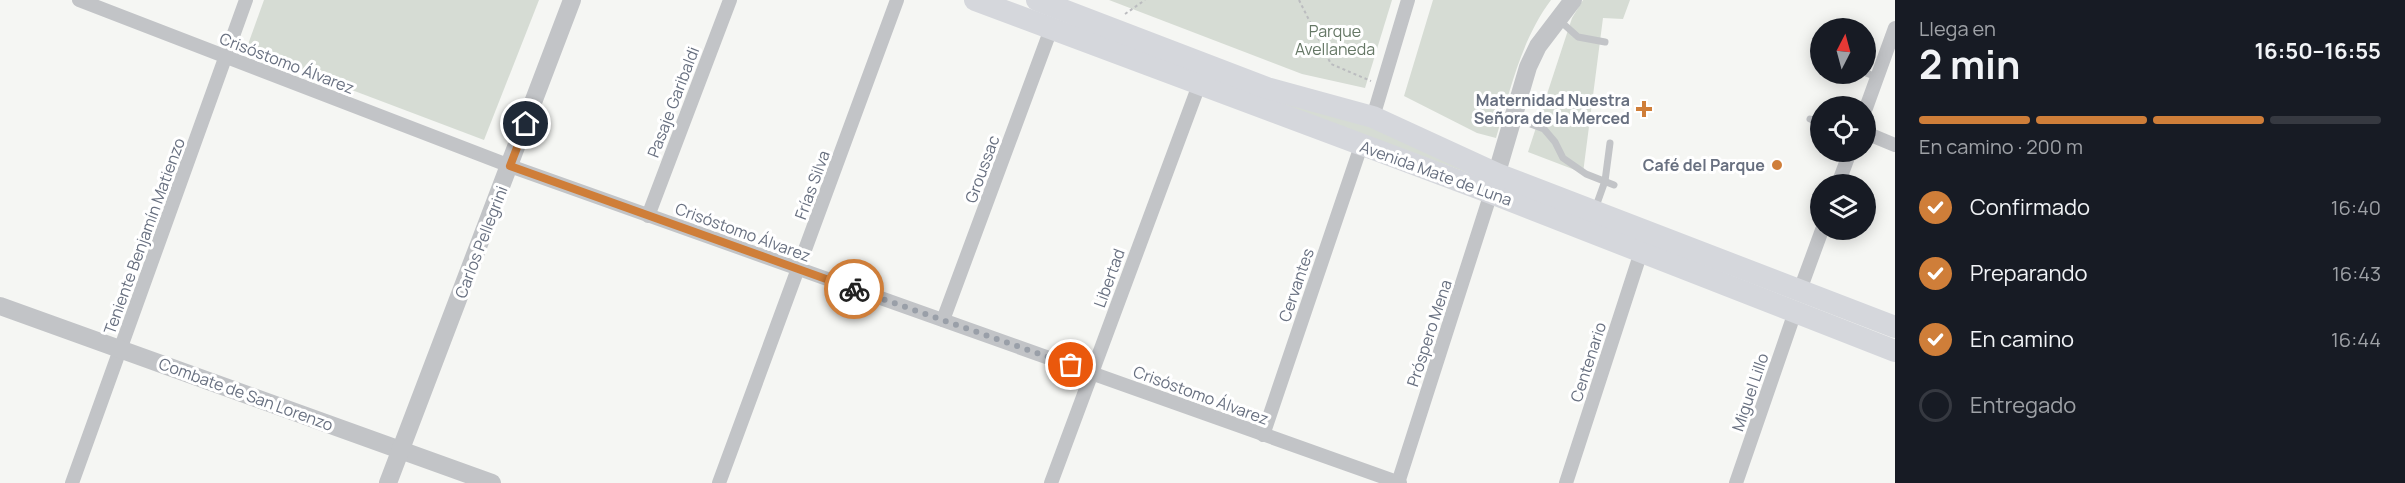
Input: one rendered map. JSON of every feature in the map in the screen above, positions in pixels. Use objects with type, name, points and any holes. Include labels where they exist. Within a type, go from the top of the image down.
[{"type":"main road","name":"Avenida Mate de Luna","points":[[975,0],[1361,146],[1594,211],[1895,327]]},
{"type":"main road","name":"Avenida Mate de Luna","points":[[1037,0],[1267,88],[1373,117],[1494,183],[1641,252],[1895,351]]},
{"type":"street","name":"Crisóstomo Álvarez","points":[[79,0],[510,166],[1398,483]]},
{"type":"street","name":"Teniente Benjamín Matienzo","points":[[72,483],[246,0]]},
{"type":"street","name":"Carlos Pellegrini","points":[[388,483],[572,0]]},
{"type":"street","name":"Pasaje Garibaldi","points":[[648,216],[730,0]]},
{"type":"street","name":"Frías Silva","points":[[719,483],[897,0]]},
{"type":"street","points":[[1373,117],[1408,0]]},
{"type":"street","points":[[1494,183],[1528,67],[1538,46],[1573,0]]},
{"type":"street","points":[[1876,67],[1895,28]]},
{"type":"street","name":"Groussac","points":[[943,320],[1052,29]]},
{"type":"street","name":"Libertad","points":[[1051,483],[1199,85]]},
{"type":"street","points":[[1876,137],[1895,145]]},
{"type":"street","name":"Cervantes","points":[[1263,435],[1361,146]]},
{"type":"street","name":"Próspero Mena","points":[[1398,483],[1494,183]]},
{"type":"street","points":[[1800,290],[1818,240]]},
{"type":"street","name":"Centenario","points":[[1566,483],[1641,252]]},
{"type":"street","name":"Combate de San Lorenzo","points":[[0,306],[492,483]]},
{"type":"street","name":"Miguel Lillo","points":[[1736,483],[1795,312]]},
{"type":"lane","points":[[1559,20],[1578,37],[1605,42]]},
{"type":"lane","points":[[1512,117],[1544,129],[1555,142],[1563,159],[1586,174],[1614,185]]},
{"type":"lane","points":[[1594,211],[1605,181],[1610,143]]},
{"type":"path","points":[[1299,0],[1331,64],[1381,85]]},
{"type":"green space","points":[[264,0],[539,0],[484,140],[246,50]]},
{"type":"green space","name":"Parque Avellaneda","points":[[1109,0],[1392,0],[1365,88],[1302,74]]},
{"type":"green space","points":[[1433,0],[1551,0],[1524,49],[1496,138],[1477,133],[1404,96]]},
{"type":"green space","points":[[1583,0],[1630,0],[1623,19],[1603,18],[1583,173],[1528,152],[1572,18]]},
{"type":"green space","points":[[1264,98],[1374,127],[1479,177]]},
{"type":"way so far","points":[[854,289],[1071,365]]},
{"type":"place","name":"Maternidad Nuestra Señora de la Merced","points":[[1644,109]]},
{"type":"place","name":"Café del Parque","points":[[1777,165]]},
{"type":"route","points":[[526,124],[510,166],[854,289]]}]
